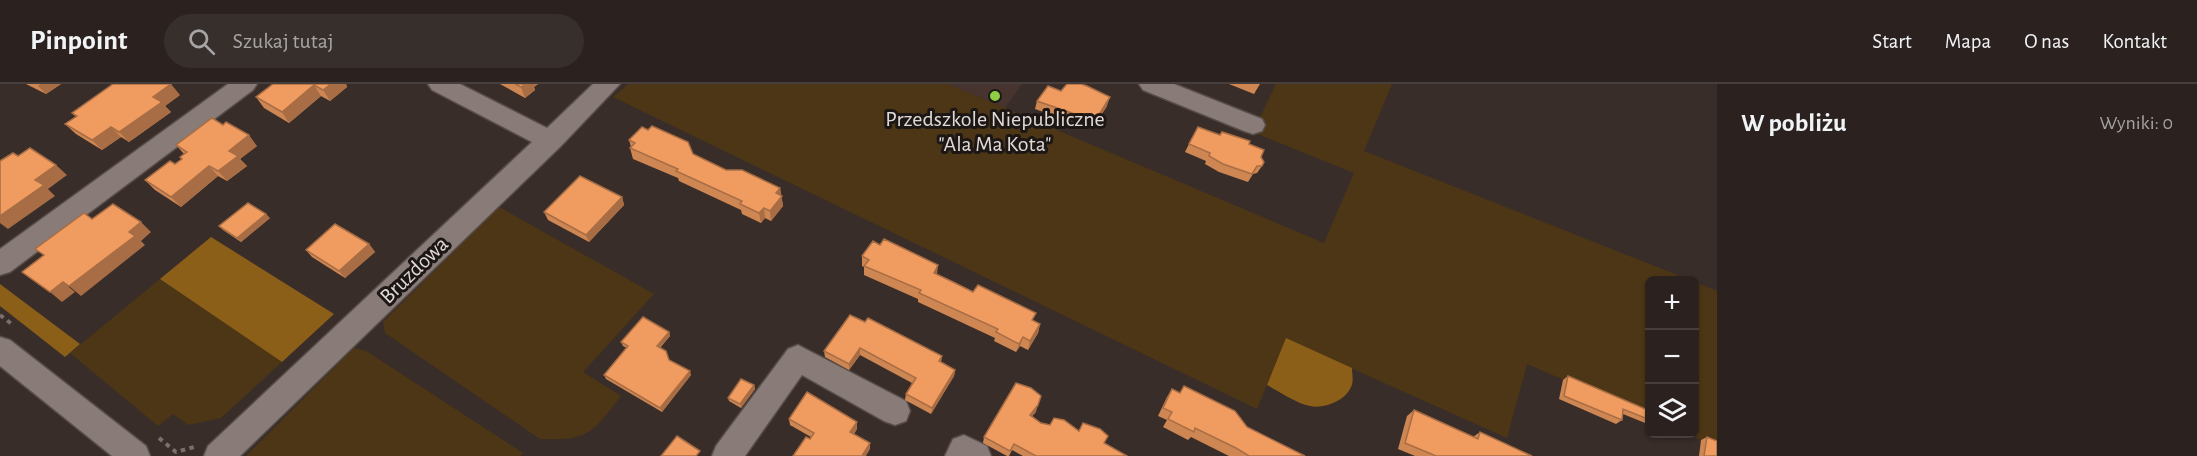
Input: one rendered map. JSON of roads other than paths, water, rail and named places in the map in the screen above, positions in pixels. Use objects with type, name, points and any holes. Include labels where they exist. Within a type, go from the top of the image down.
[{"type":"street","points":[[0,264],[245,84]]},
{"type":"street","points":[[440,84],[534,133],[552,139]]},
{"type":"street","name":"Bruzdowa","points":[[219,456],[608,84]]},
{"type":"street","points":[[1151,84],[1253,125]]},
{"type":"street","points":[[0,349],[135,456]]},
{"type":"street","points":[[727,456],[798,358],[895,411]]},
{"type":"street","points":[[960,456],[964,449],[976,456]]},
{"type":"place","name":"Przedszkole Niepubliczne \"Ala Ma Kota\"","points":[[995,96]]}]
